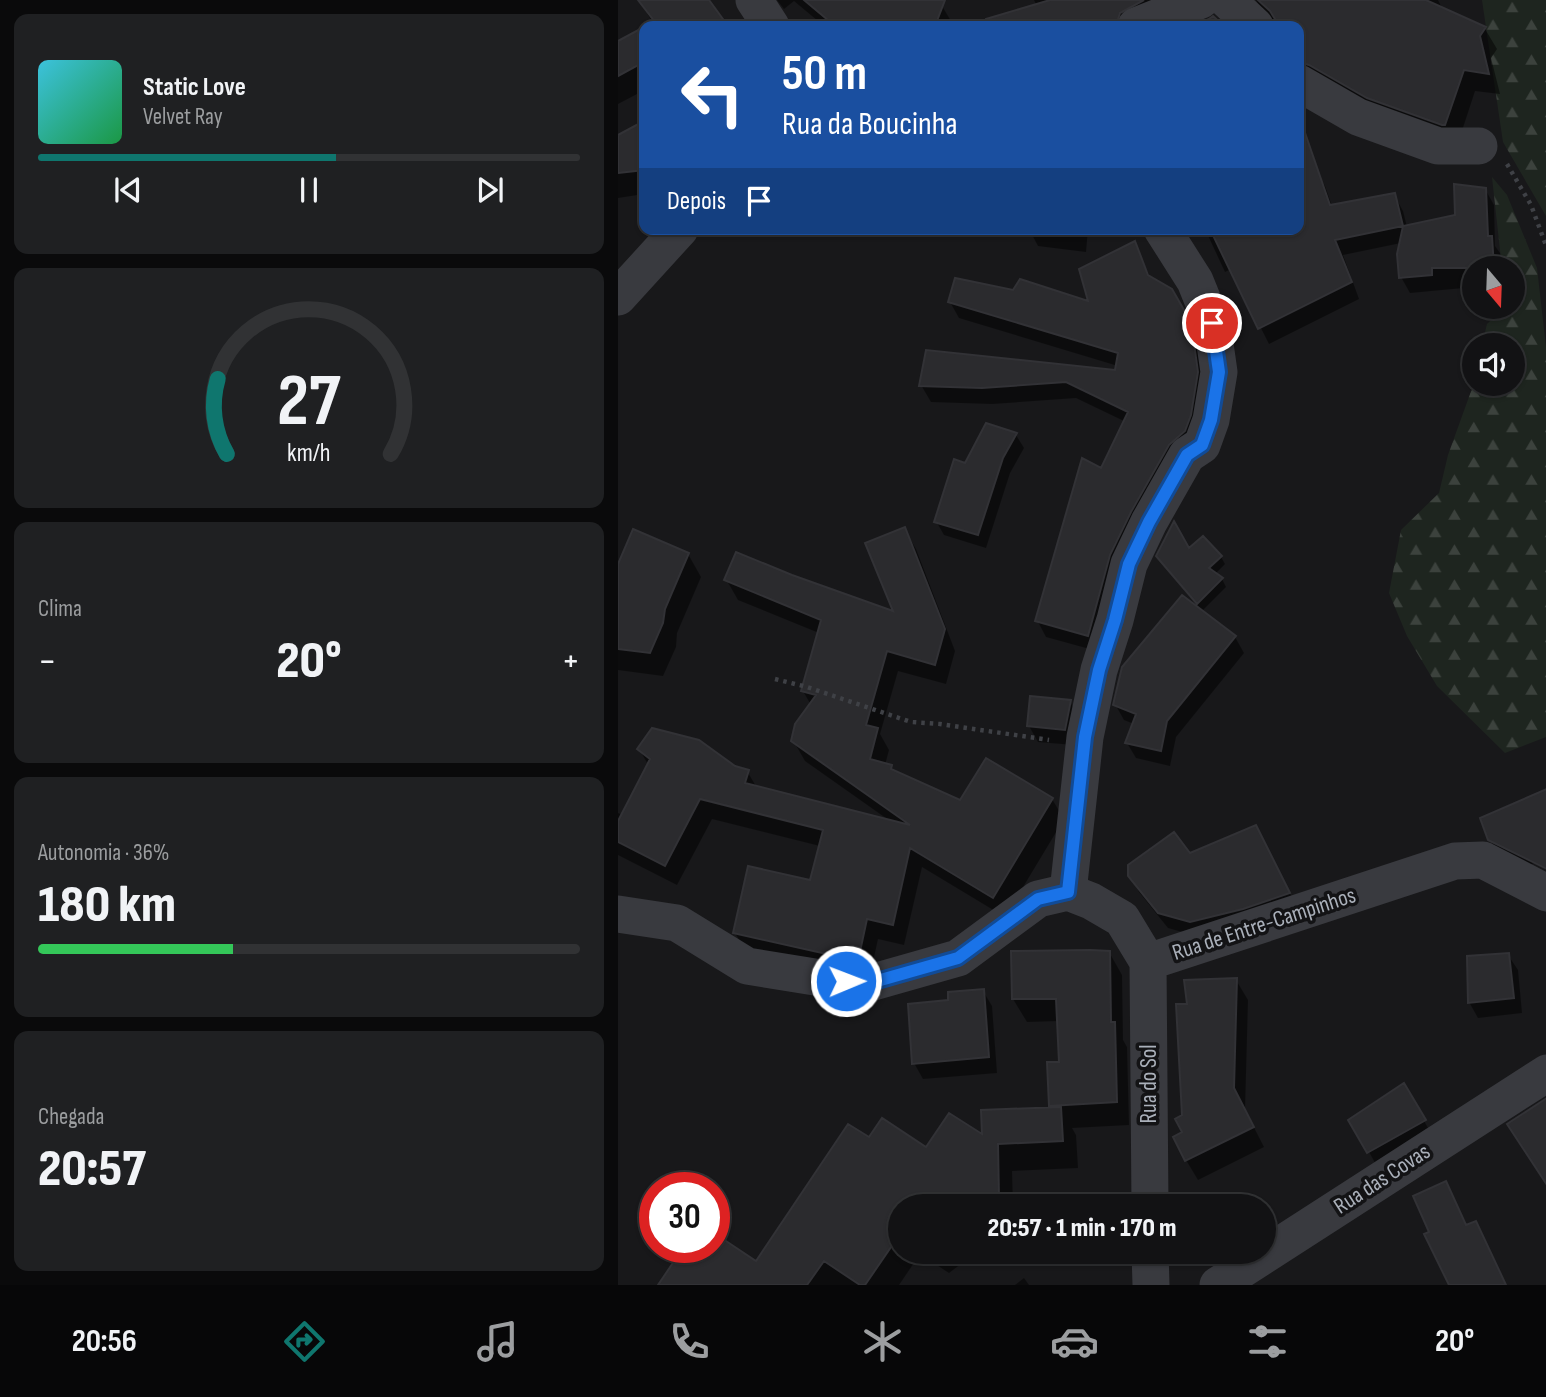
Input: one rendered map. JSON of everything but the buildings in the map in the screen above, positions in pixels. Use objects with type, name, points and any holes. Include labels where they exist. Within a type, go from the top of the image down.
[{"type":"street","points":[[754,0],[768,21]]},
{"type":"street","points":[[1148,21],[1201,0]]},
{"type":"street","points":[[1227,0],[1250,21]]},
{"type":"street","points":[[1304,86],[1358,117],[1438,146],[1478,146]]},
{"type":"street","points":[[618,297],[675,235]]},
{"type":"street","points":[[618,914],[677,923],[747,965],[821,978],[870,983],[958,958],[1038,899],[1068,892],[1093,690],[1129,564],[1187,455],[1202,445],[1211,420],[1219,372],[1212,323],[1195,281],[1166,235]]},
{"type":"street","name":"Rua de Entre-Campinhos","points":[[1068,892],[1091,901],[1122,919],[1148,962],[1455,861],[1483,860],[1546,893]]},
{"type":"street","name":"Rua do Sol","points":[[1148,962],[1150,1194]]},
{"type":"street","name":"Rua das Covas","points":[[1218,1285],[1546,1073]]},
{"type":"street","points":[[1150,1264],[1151,1285]]},
{"type":"path","points":[[1478,146],[1508,165],[1531,205],[1546,248]]},
{"type":"path","points":[[775,679],[911,722],[1085,746]]},
{"type":"green space","points":[[1482,0],[1546,0],[1546,216],[1503,142]]},
{"type":"green space","points":[[1492,177],[1507,195],[1537,268],[1546,347],[1546,737],[1505,753],[1437,686],[1407,636],[1389,593],[1401,530],[1439,493],[1448,455],[1469,396],[1525,396],[1525,333],[1485,333],[1487,324],[1492,319],[1525,319],[1525,256],[1501,256]]},
{"type":"route","points":[[846,981],[870,983],[958,958],[1038,899],[1068,892],[1085,737],[1093,690],[1129,564],[1187,455],[1202,445],[1211,420],[1219,372],[1212,323]]}]
